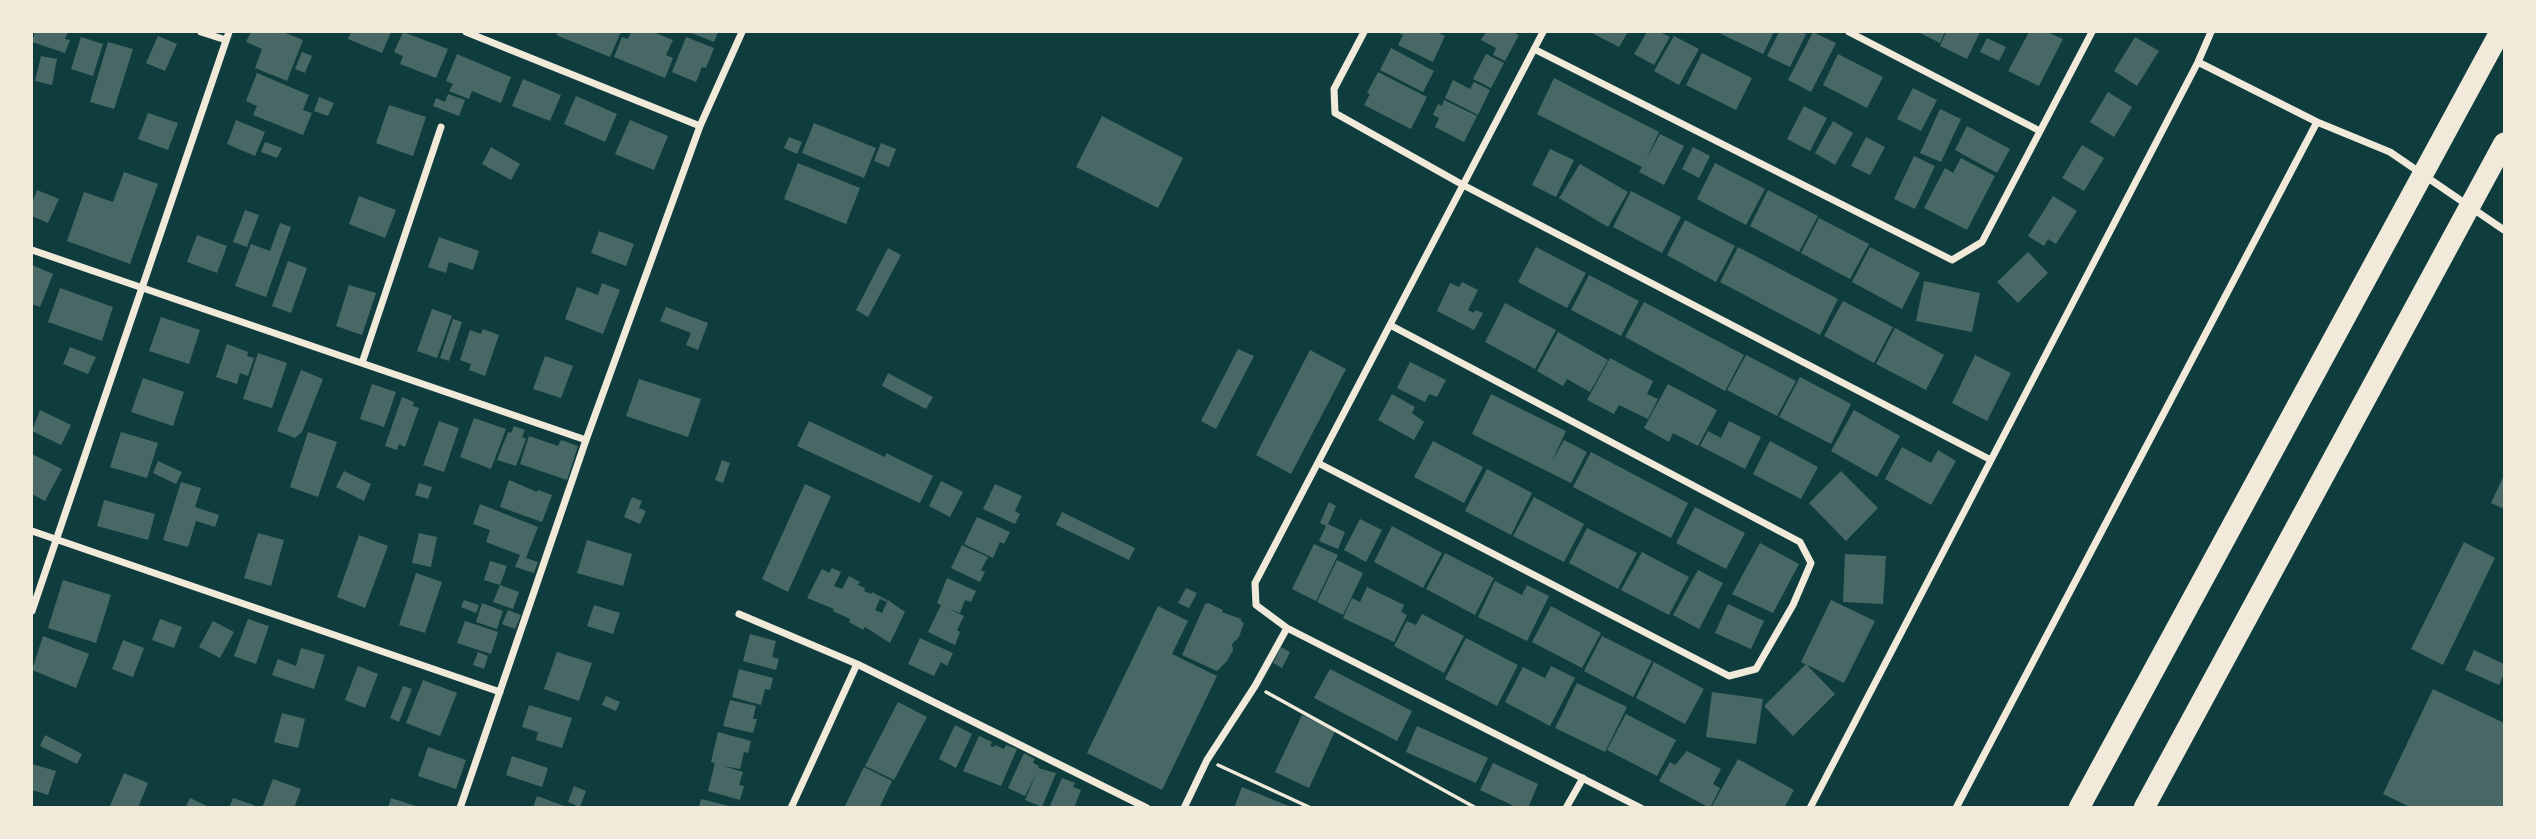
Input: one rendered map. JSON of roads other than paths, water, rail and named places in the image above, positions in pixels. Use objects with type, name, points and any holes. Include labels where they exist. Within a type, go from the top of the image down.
[{"type":"highway","points":[[2079,807],[2500,32]]},
{"type":"highway","points":[[2144,807],[2504,143]]},
{"type":"street","points":[[201,32],[226,40]]},
{"type":"street","points":[[32,611],[229,32]]},
{"type":"street","points":[[466,32],[700,127]]},
{"type":"street","points":[[460,807],[586,440],[700,127],[741,32]]},
{"type":"street","points":[[1364,32],[1334,89],[1335,113],[1462,185],[1991,460]]},
{"type":"street","points":[[1543,32],[1255,583],[1256,605],[1287,628],[1641,807]]},
{"type":"street","points":[[1849,32],[2040,131]]},
{"type":"street","points":[[1534,49],[1952,260],[1982,242],[2092,32]]},
{"type":"street","points":[[1810,807],[2198,62],[2211,32]]},
{"type":"street","points":[[2198,62],[2317,122],[2390,152],[2504,230]]},
{"type":"street","points":[[1956,807],[2317,122]]},
{"type":"street","points":[[362,363],[440,127]]},
{"type":"street","points":[[32,250],[586,440]]},
{"type":"street","points":[[1318,463],[1729,676],[1756,669],[1793,605],[1811,563],[1800,542],[1390,325]]},
{"type":"street","points":[[32,531],[500,692]]},
{"type":"street","points":[[739,614],[857,664],[1147,807]]},
{"type":"street","points":[[1184,807],[1207,760],[1255,686],[1287,628]]},
{"type":"street","points":[[791,807],[857,664]]},
{"type":"street","points":[[1566,807],[1583,778]]}]
